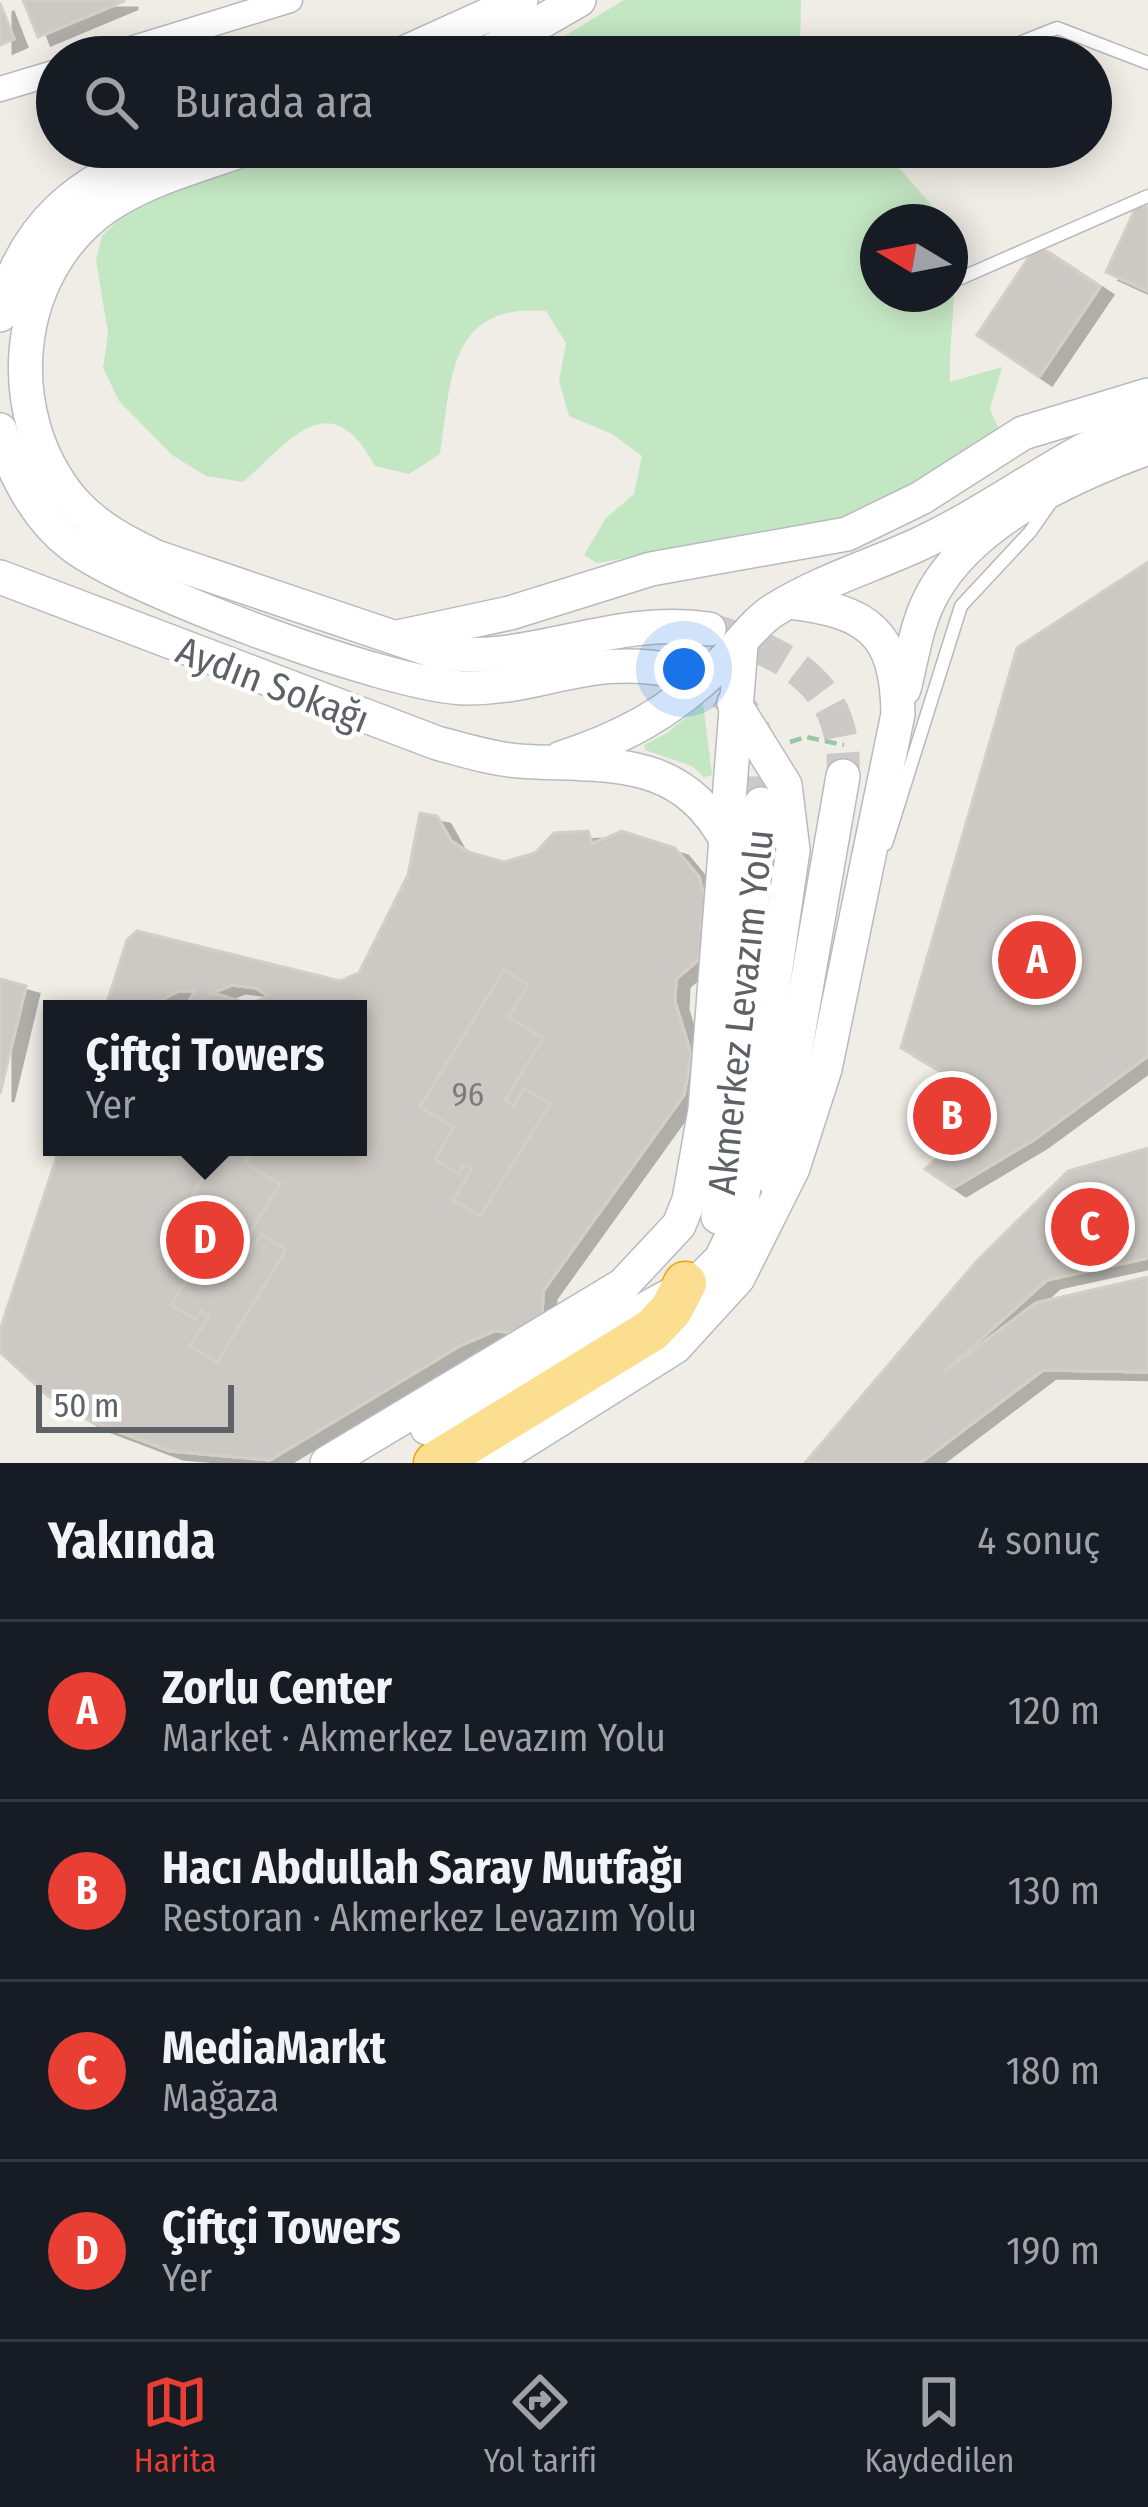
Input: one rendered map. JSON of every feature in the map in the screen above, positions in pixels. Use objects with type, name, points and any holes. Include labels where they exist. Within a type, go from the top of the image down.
[{"type":"highway","points":[[435,1463],[652,1330],[671,1310],[686,1283]]},
{"type":"main road","points":[[441,36],[521,0]]},
{"type":"main road","points":[[516,36],[579,0]]},
{"type":"main road","points":[[0,315],[26,251],[52,212],[116,168]]},
{"type":"main road","points":[[192,168],[143,186],[104,208],[75,234],[49,268],[33,306],[25,367],[30,425],[71,499],[120,539],[395,638],[466,656],[630,626],[709,629]]},
{"type":"main road","points":[[395,638],[510,613],[652,569],[847,534],[921,499],[1024,433],[1148,394]]},
{"type":"main road","name":"Aydın Sokağı","points":[[553,760],[653,722],[741,645],[769,613],[914,546],[1055,462],[1148,420]]},
{"type":"main road","points":[[0,430],[17,477],[71,545],[188,603],[386,674],[466,688],[602,663],[676,670]]},
{"type":"main road","points":[[490,1463],[692,1331],[738,1279],[808,1130],[864,901],[916,633],[945,573],[1009,517],[1061,487],[1148,448]]},
{"type":"main road","name":"Aydın Sokağı","points":[[0,577],[389,728],[488,756],[620,766],[671,778],[714,816],[728,843]]},
{"type":"main road","points":[[789,602],[848,613],[880,637],[892,654],[898,714]]},
{"type":"main road","points":[[327,1463],[623,1285],[679,1225],[692,1184],[705,1110],[741,645]]},
{"type":"main road","points":[[368,1463],[702,1278],[721,1259],[740,1221],[793,850],[785,785],[733,702]]},
{"type":"main road","name":"Akmerkez Levazım Yolu","points":[[767,1210],[845,760]]},
{"type":"main road","name":"Akmerkez Levazım Yolu","points":[[686,1283],[709,1245],[720,1211],[761,804]]},
{"type":"street","points":[[173,36],[290,0]]},
{"type":"street","points":[[0,89],[36,78]]},
{"type":"lane","points":[[1037,36],[1057,28],[1078,36]]},
{"type":"lane","points":[[1112,49],[1148,63]]},
{"type":"lane","points":[[968,275],[1148,196]]},
{"type":"lane","points":[[864,901],[895,820],[928,699],[961,606],[1030,532],[1061,487]]},
{"type":"path","points":[[786,743],[806,737],[845,760]]},
{"type":"green space","points":[[624,0],[801,0],[800,36],[565,36]]},
{"type":"green space","points":[[240,168],[899,168],[930,204],[860,204],[860,312],[953,312],[950,382],[1002,367],[990,409],[999,430],[858,520],[597,563],[584,555],[606,518],[634,494],[642,456],[612,434],[569,416],[559,381],[566,343],[546,311],[514,312],[489,320],[472,333],[453,374],[440,454],[409,474],[375,466],[358,441],[342,427],[326,423],[294,437],[243,482],[206,476],[172,455],[119,401],[103,368],[108,333],[96,260],[102,236],[129,210]]},
{"type":"green space","points":[[703,703],[712,775],[704,777],[692,766],[645,750],[644,745]]},
{"type":"building","points":[[23,0],[124,0],[40,36]]},
{"type":"building","points":[[0,3],[14,39],[0,45]]},
{"type":"building","points":[[1138,203],[1148,208],[1148,291],[1106,272]]},
{"type":"building","points":[[1037,245],[1100,287],[1039,377],[977,335]]},
{"type":"building","points":[[1148,562],[1148,1056],[1035,1139],[953,1188],[925,1169],[997,1103],[901,1048],[1017,648]]},
{"type":"building","points":[[420,813],[437,816],[451,841],[468,852],[504,862],[535,853],[554,833],[588,831],[592,844],[622,831],[675,848],[699,877],[706,904],[700,930],[713,929],[710,950],[676,979],[675,1002],[691,1054],[684,1095],[543,1291],[542,1321],[525,1333],[494,1331],[461,1345],[270,1460],[170,1451],[93,1422],[48,1396],[0,1352],[0,1330],[57,1156],[216,1156],[157,1253],[191,1273],[171,1305],[196,1320],[201,1311],[209,1316],[190,1346],[217,1362],[286,1250],[261,1234],[250,1252],[242,1246],[280,1184],[245,1163],[249,1156],[367,1156],[367,1000],[259,1000],[268,996],[256,988],[232,985],[212,993],[236,1000],[190,1000],[195,991],[178,991],[162,1000],[108,1000],[127,940],[137,931],[340,981],[359,973],[408,875]],"holes":[[[504,970],[528,985],[508,1017],[543,1038],[505,1100],[514,1106],[524,1088],[550,1104],[480,1216],[453,1200],[472,1169],[464,1165],[459,1174],[435,1159],[454,1127],[420,1107]]]},
{"type":"building","points":[[504,970],[528,985],[508,1017],[543,1038],[505,1100],[514,1106],[524,1088],[550,1104],[480,1216],[453,1200],[472,1169],[464,1165],[459,1174],[435,1159],[454,1127],[420,1107]]},
{"type":"building","points":[[0,979],[26,986],[0,1094]]},
{"type":"building","points":[[1148,1148],[1148,1258],[1047,1280],[944,1372],[1036,1303],[1148,1277],[1148,1372],[1043,1370],[920,1463],[805,1463],[976,1262],[1068,1171]]},
{"type":"building","points":[[216,1156],[249,1156],[245,1163],[280,1184],[242,1246],[250,1252],[261,1234],[286,1250],[217,1362],[190,1346],[209,1316],[201,1311],[196,1320],[171,1305],[191,1273],[157,1253]]},
{"type":"tunnel","points":[[709,629],[764,649],[807,677],[835,718],[843,776]]},
{"type":"tunnel","points":[[677,671],[723,693],[749,719],[760,753],[761,804]]},
{"type":"place","name":"Zorlu Center","points":[[1037,960]]},
{"type":"place","name":"Hacı Abdullah Saray Mutfağı","points":[[952,1116]]},
{"type":"place","name":"MediaMarkt","points":[[1090,1227]]},
{"type":"place","name":"Çiftçi Towers","points":[[205,1240]]}]
